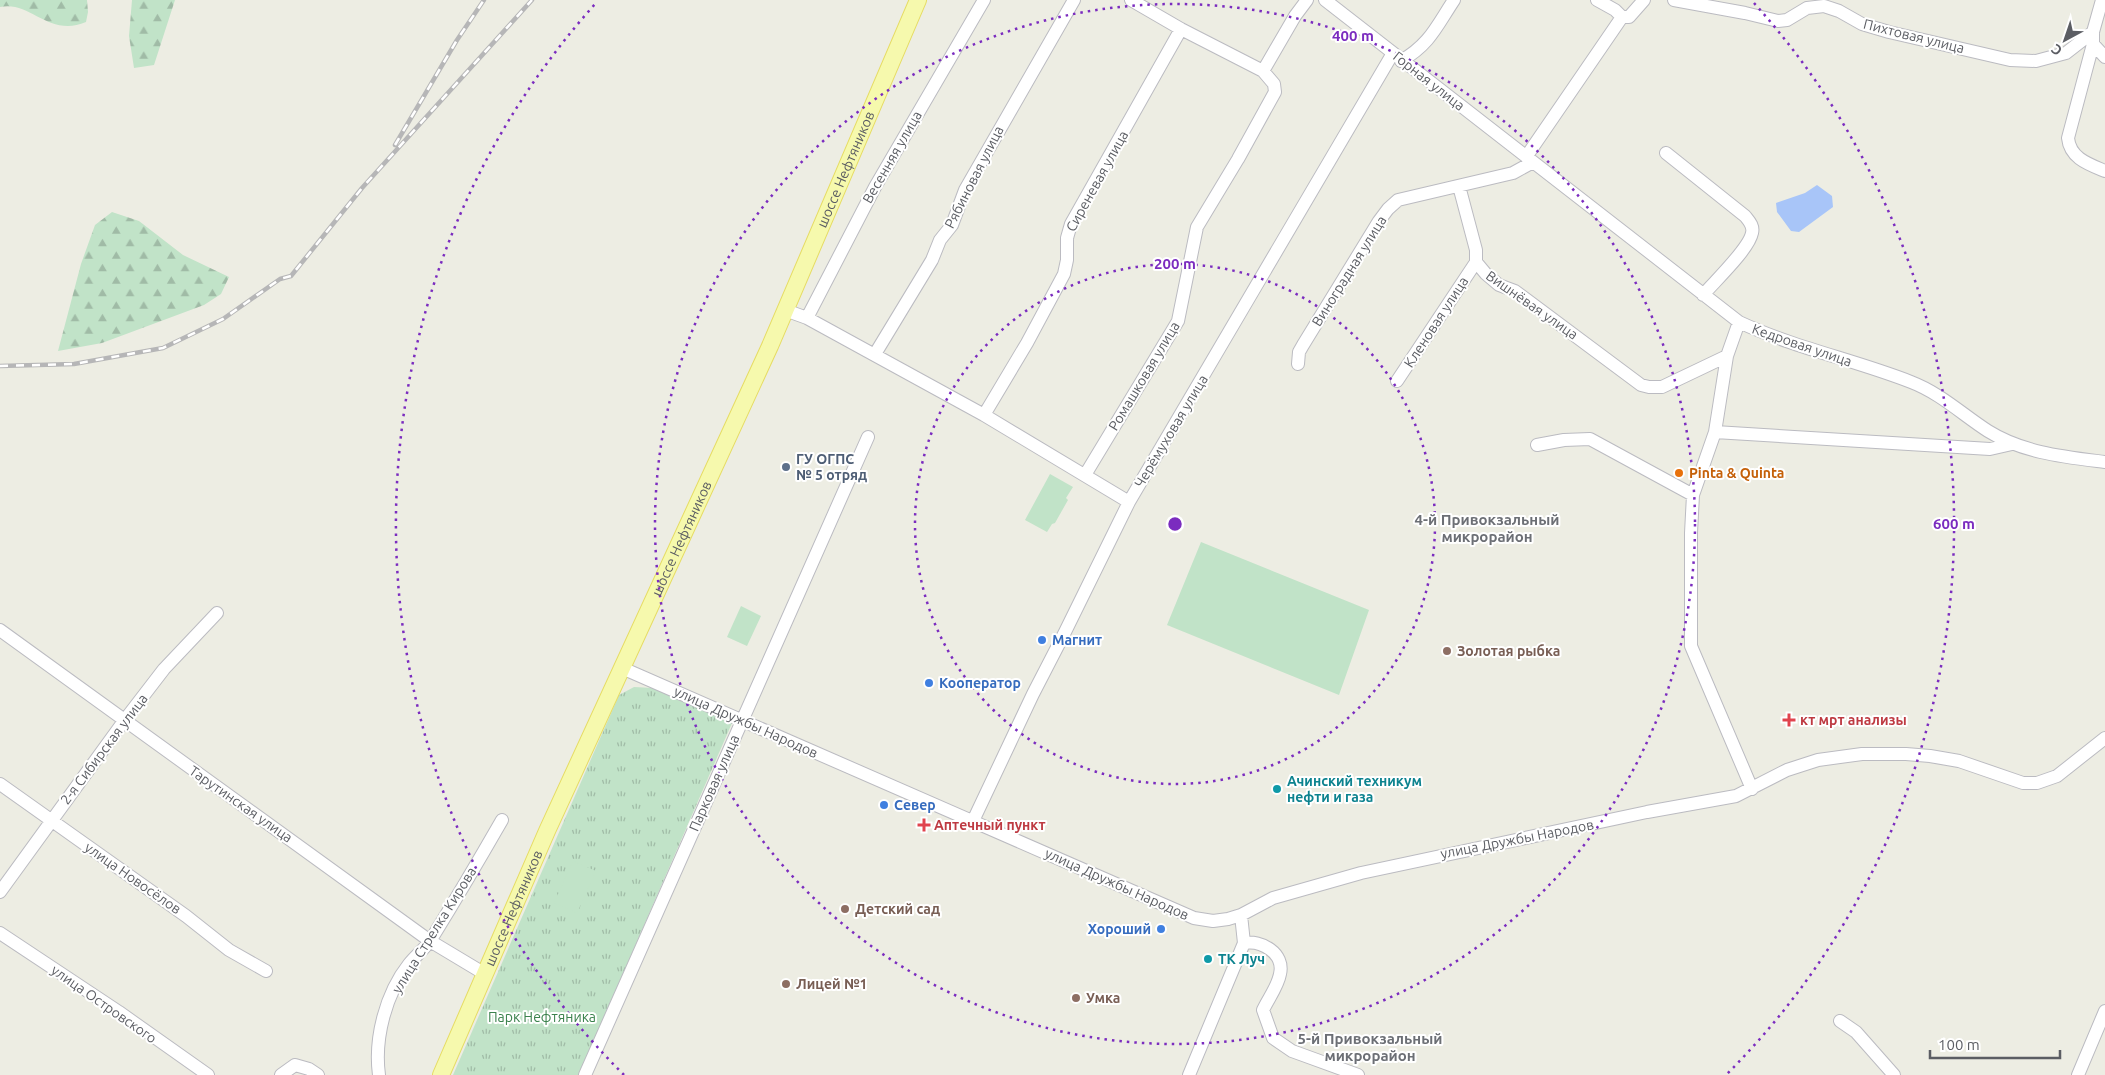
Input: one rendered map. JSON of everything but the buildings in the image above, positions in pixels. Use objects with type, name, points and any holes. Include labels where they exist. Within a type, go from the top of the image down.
[{"type":"main road","name":"шоссе Нефтяников","points":[[441,1075],[547,831],[785,310],[918,0]]},
{"type":"street","name":"Весенняя улица","points":[[807,318],[875,187],[984,0]]},
{"type":"street","name":"Рябиновая улица","points":[[875,354],[932,260],[940,240],[952,225],[965,190],[1074,0]]},
{"type":"street","points":[[1131,0],[1263,71],[1295,16],[1307,0]]},
{"type":"street","name":"Горная улица","points":[[1325,0],[1529,160]]},
{"type":"street","name":"Черёмуховая улица","points":[[973,821],[1033,694],[1129,502],[1397,57],[1417,52],[1426,43],[1454,0]]},
{"type":"street","points":[[1597,0],[1615,10],[1622,17],[1630,17],[1644,0]]},
{"type":"street","name":"Пихтовая улица","points":[[1674,0],[1745,12],[1778,21],[1788,20],[1807,8],[1824,6],[1839,11],[1862,24],[1889,32],[2010,60],[2036,61],[2066,53],[2093,38]]},
{"type":"street","points":[[2102,0],[2068,138],[2071,151],[2076,157],[2105,171]]},
{"type":"street","points":[[1529,160],[1622,17]]},
{"type":"street","name":"Сиреневая улица","points":[[984,415],[1027,343],[1064,274],[1067,238],[1071,224],[1182,29]]},
{"type":"street","points":[[2093,38],[2105,57]]},
{"type":"street","name":"Ромашковая улица","points":[[1085,475],[1178,321],[1197,227],[1272,98],[1275,88],[1274,84],[1263,71]]},
{"type":"street","points":[[1666,153],[1746,216],[1753,228],[1746,246],[1704,295]]},
{"type":"street","name":"Виноградная улица","points":[[1298,364],[1303,345],[1388,209],[1398,200],[1513,172],[1529,160]]},
{"type":"street","name":"Кедровая улица","points":[[1529,160],[1739,322],[1802,348],[1921,386],[1989,432],[2012,444],[2065,457],[2105,462]]},
{"type":"street","name":"Вишнёвая улица","points":[[1459,186],[1476,250],[1476,262],[1486,274],[1500,285],[1515,291],[1641,384],[1656,388],[1662,387],[1727,356]]},
{"type":"street","name":"Кленовая улица","points":[[1397,382],[1476,262]]},
{"type":"street","points":[[785,310],[807,318],[875,354],[984,415],[1129,502]]},
{"type":"street","points":[[1739,322],[1727,356],[1715,432],[1693,495],[1691,646],[1752,788]]},
{"type":"street","points":[[1715,432],[1990,449],[2012,444]]},
{"type":"street","name":"Парковая улица","points":[[585,1075],[868,437]]},
{"type":"street","points":[[1537,445],[1564,440],[1590,440],[1693,495]]},
{"type":"street","name":"2-я Сибирская улица","points":[[0,892],[124,721],[164,670],[218,613]]},
{"type":"street","name":"Тарутинская улица","points":[[0,630],[430,941],[485,974]]},
{"type":"street","name":"улица Дружбы Народов","points":[[622,668],[1194,918],[1213,921],[1241,915],[1273,898],[1361,873],[1451,852],[1736,796],[1771,777],[1801,765],[1838,757],[1871,754],[1930,756],[1966,763],[2023,782],[2037,783],[2050,780],[2064,772],[2105,738]]},
{"type":"street","name":"улица Новосёлов","points":[[0,784],[186,916],[229,950],[266,971]]},
{"type":"street","name":"улица Стрелка Кирова","points":[[378,1075],[376,1056],[382,1020],[394,988],[408,965],[430,941],[502,820]]},
{"type":"street","points":[[1189,1075],[1244,943],[1241,915]]},
{"type":"street","name":"улица Островского","points":[[0,933],[208,1075]]},
{"type":"street","points":[[1244,943],[1253,941],[1261,944],[1274,953],[1278,960],[1280,974],[1263,1010],[1273,1038],[1304,1056],[1358,1075]]},
{"type":"street","points":[[2078,1075],[2105,1011]]},
{"type":"street","points":[[1840,1021],[1856,1032],[1894,1075]]},
{"type":"street","points":[[281,1075],[295,1065],[309,1069],[318,1075]]},
{"type":"green space","points":[[0,0],[87,0],[88,12],[86,22],[73,26],[61,25],[11,6],[0,7]]},
{"type":"green space","points":[[132,0],[175,0],[154,65],[134,68],[129,36]]},
{"type":"green space","points":[[112,212],[139,221],[183,255],[229,277],[221,294],[204,305],[102,343],[58,351],[81,264],[95,225]]},
{"type":"green space","points":[[1050,474],[1073,487],[1055,523],[1052,524],[1047,532],[1025,520]]},
{"type":"green space","points":[[1201,542],[1369,610],[1339,695],[1167,625]]},
{"type":"green space","points":[[741,606],[761,616],[747,646],[727,637]]},
{"type":"green space","name":"Парк Нефтяника","points":[[634,687],[653,688],[732,723],[579,1075],[453,1075],[619,695]]},
{"type":"green space","points":[[573,861],[596,871],[577,913],[554,903]]},
{"type":"water","points":[[1817,185],[1832,196],[1833,207],[1799,232],[1791,231],[1777,212],[1776,203],[1805,193]]},
{"type":"railway","points":[[395,145],[457,40],[484,0]]},
{"type":"railway","points":[[0,366],[74,364],[163,348],[223,319],[280,279],[291,276],[362,188],[532,0]]},
{"type":"place","name":"ГУ ОГПС № 5 отряд","points":[[786,467]]},
{"type":"place","name":"Pinta & Quinta","points":[[1679,473]]},
{"type":"place","name":"Магнит","points":[[1042,640]]},
{"type":"place","name":"Золотая рыбка","points":[[1447,651]]},
{"type":"place","name":"Кооператор","points":[[929,683]]},
{"type":"place","name":"кт мрт анализы","points":[[1789,720]]},
{"type":"place","name":"Ачинский техникум нефти и газа","points":[[1277,789]]},
{"type":"place","name":"Север","points":[[884,805]]},
{"type":"place","name":"Аптечный пункт","points":[[924,825]]},
{"type":"place","name":"Детский сад","points":[[845,909]]},
{"type":"place","name":"Хороший","points":[[1161,929]]},
{"type":"place","name":"ТК Луч","points":[[1208,959]]},
{"type":"place","name":"Лицей №1","points":[[786,984]]},
{"type":"place","name":"Умка","points":[[1076,998]]},
{"type":"district","name":"4-й Привокзальный микрорайон","points":[[1487,528]]},
{"type":"district","name":"5-й Привокзальный микрорайон","points":[[1370,1046]]}]
